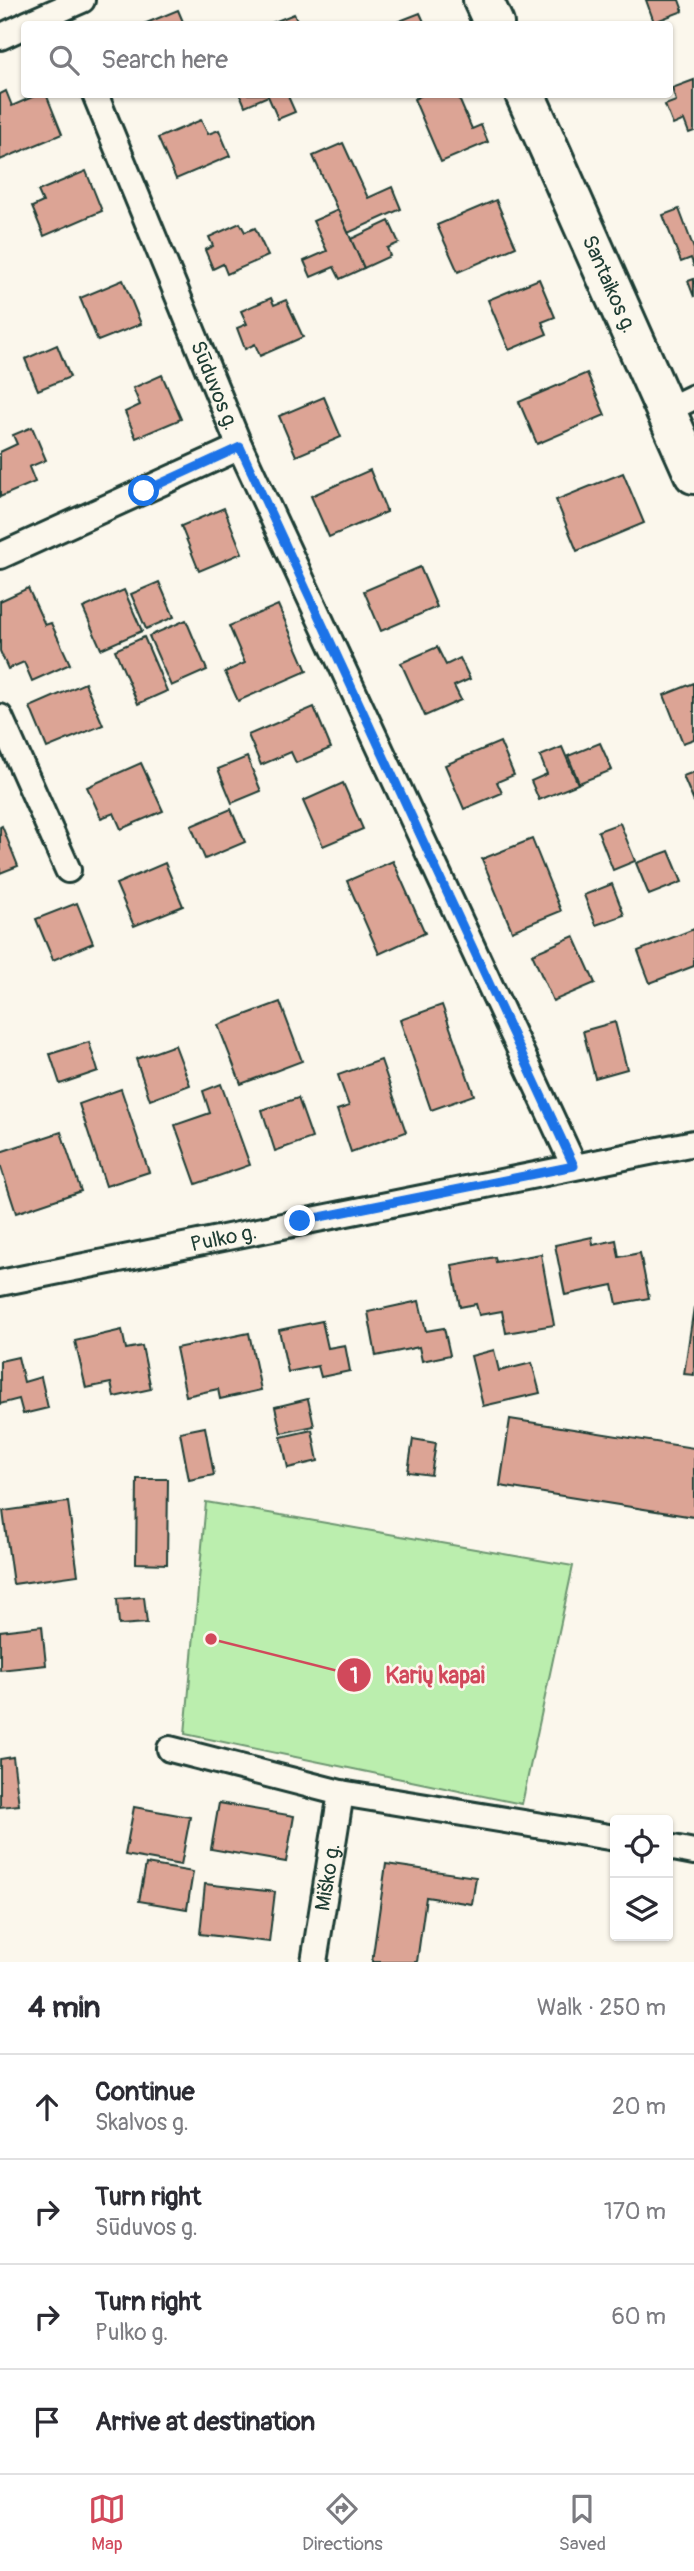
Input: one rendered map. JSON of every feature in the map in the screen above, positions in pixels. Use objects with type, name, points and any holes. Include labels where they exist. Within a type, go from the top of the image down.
[{"type":"main road","points":[[484,0],[493,21]]},
{"type":"main road","name":"Santaikos g.","points":[[527,98],[680,404],[694,474]]},
{"type":"street","points":[[38,21],[69,11]]},
{"type":"street","points":[[0,37],[21,27]]},
{"type":"street","name":"Sūduvos g.","points":[[97,98],[240,447],[574,1166]]},
{"type":"street","points":[[0,556],[240,447]]},
{"type":"street","points":[[0,717],[68,870]]},
{"type":"street","name":"Pulko g.","points":[[0,1283],[694,1143]]},
{"type":"street","points":[[170,1749],[341,1793],[610,1837]]},
{"type":"street","name":"Miško g.","points":[[314,1962],[341,1793]]},
{"type":"street","points":[[673,1848],[694,1852]]},
{"type":"green space","points":[[206,1502],[573,1566],[522,1804],[185,1734]]},
{"type":"building","points":[[646,0],[679,0],[683,11],[654,21]]},
{"type":"building","points":[[178,10],[183,21],[151,21]]},
{"type":"building","points":[[420,13],[424,21],[400,21]]},
{"type":"building","points":[[294,14],[298,21],[276,21]]},
{"type":"building","points":[[694,80],[694,131],[689,133],[684,120],[673,125],[665,105],[676,101],[673,88]]},
{"type":"building","points":[[6,91],[12,106],[30,98],[48,98],[62,134],[0,160],[0,94]]},
{"type":"building","points":[[242,98],[263,98],[245,106]]},
{"type":"building","points":[[269,98],[289,98],[295,112],[278,119]]},
{"type":"building","points":[[459,98],[472,129],[481,125],[488,142],[441,162],[414,99]]},
{"type":"building","points":[[201,120],[208,134],[219,130],[230,156],[176,179],[158,138]]},
{"type":"building","points":[[343,143],[368,198],[392,187],[401,209],[348,233],[313,156]]},
{"type":"building","points":[[86,171],[102,211],[44,236],[32,207],[43,202],[38,191]]},
{"type":"building","points":[[496,200],[516,247],[458,272],[437,225]]},
{"type":"building","points":[[679,209],[694,249],[694,267],[691,258],[681,262],[663,215]]},
{"type":"building","points":[[338,210],[364,268],[340,279],[334,267],[311,277],[304,261],[327,251],[313,221]]},
{"type":"building","points":[[389,221],[399,243],[387,248],[390,256],[364,268],[351,239]]},
{"type":"building","points":[[240,223],[245,232],[255,228],[268,256],[227,274],[223,264],[213,269],[205,250],[213,246],[209,237]]},
{"type":"building","points":[[539,279],[555,317],[542,322],[547,334],[509,350],[488,300]]},
{"type":"building","points":[[694,279],[694,297],[688,281]]},
{"type":"building","points":[[123,280],[141,324],[98,341],[80,298]]},
{"type":"building","points":[[271,298],[274,305],[286,300],[303,337],[260,356],[255,344],[245,349],[237,328],[247,324],[241,311]]},
{"type":"building","points":[[57,345],[70,377],[38,390],[25,359]]},
{"type":"building","points":[[587,373],[605,415],[537,444],[519,402]]},
{"type":"building","points":[[162,375],[181,419],[136,438],[125,412],[140,405],[133,388]]},
{"type":"building","points":[[324,397],[341,437],[296,456],[279,416]]},
{"type":"building","points":[[32,427],[46,460],[29,467],[35,482],[0,497],[0,452],[17,444],[13,435]]},
{"type":"building","points":[[370,470],[387,512],[329,537],[311,496]]},
{"type":"building","points":[[623,473],[644,523],[577,551],[556,500]]},
{"type":"building","points":[[224,508],[242,553],[199,571],[181,526]]},
{"type":"building","points":[[420,567],[437,607],[381,631],[364,591]]},
{"type":"building","points":[[159,582],[174,617],[146,629],[131,594]]},
{"type":"building","points":[[28,588],[45,625],[51,623],[70,664],[32,681],[24,662],[8,669],[0,651],[0,601]]},
{"type":"building","points":[[124,590],[142,631],[101,649],[83,608]]},
{"type":"building","points":[[278,605],[307,671],[238,701],[225,672],[245,663],[229,626]]},
{"type":"building","points":[[186,620],[207,670],[171,686],[149,636]]},
{"type":"building","points":[[144,637],[167,691],[138,704],[115,650]]},
{"type":"building","points":[[437,647],[446,665],[460,658],[470,679],[454,686],[461,700],[425,716],[401,663]]},
{"type":"building","points":[[85,683],[103,725],[47,748],[30,707]]},
{"type":"building","points":[[694,683],[694,739],[683,743],[664,695]]},
{"type":"building","points":[[314,707],[331,748],[296,763],[291,752],[261,765],[248,735]]},
{"type":"building","points":[[500,742],[514,775],[497,782],[502,793],[464,809],[445,765]]},
{"type":"building","points":[[600,743],[612,770],[579,783],[568,756]]},
{"type":"building","points":[[562,747],[578,784],[539,800],[531,781],[547,774],[540,756]]},
{"type":"building","points":[[247,757],[261,791],[232,803],[218,769]]},
{"type":"building","points":[[141,763],[163,811],[121,829],[114,813],[101,818],[87,787]]},
{"type":"building","points":[[694,772],[694,802],[683,776]]},
{"type":"building","points":[[343,783],[363,829],[323,846],[303,801]]},
{"type":"building","points":[[231,809],[245,842],[205,859],[191,826]]},
{"type":"building","points":[[620,823],[635,861],[613,870],[598,831]]},
{"type":"building","points":[[2,826],[18,866],[0,873],[0,827]]},
{"type":"building","points":[[532,839],[561,911],[512,931],[482,859]]},
{"type":"building","points":[[669,851],[682,882],[649,895],[636,863]]},
{"type":"building","points":[[393,861],[425,933],[379,954],[347,881]]},
{"type":"building","points":[[165,863],[183,906],[134,926],[116,884]]},
{"type":"building","points":[[612,884],[624,915],[596,925],[584,895]]},
{"type":"building","points":[[77,903],[93,943],[53,960],[36,919]]},
{"type":"building","points":[[694,929],[694,966],[650,983],[638,951]]},
{"type":"building","points":[[574,936],[595,983],[553,1001],[532,954]]},
{"type":"building","points":[[280,1002],[302,1061],[241,1084],[218,1025]]},
{"type":"building","points":[[442,1005],[474,1095],[431,1110],[400,1020]]},
{"type":"building","points":[[615,1022],[627,1069],[595,1078],[583,1031]]},
{"type":"building","points":[[89,1042],[98,1071],[60,1084],[50,1054]]},
{"type":"building","points":[[175,1045],[190,1085],[150,1100],[136,1059]]},
{"type":"building","points":[[381,1060],[406,1132],[351,1152],[337,1110],[349,1106],[338,1075]]},
{"type":"building","points":[[221,1084],[250,1165],[196,1184],[175,1125],[210,1113],[203,1091]]},
{"type":"building","points":[[121,1089],[149,1172],[106,1186],[79,1104]]},
{"type":"building","points":[[298,1098],[312,1138],[275,1151],[262,1110]]},
{"type":"building","points":[[61,1132],[81,1191],[16,1213],[0,1164],[0,1152]]},
{"type":"building","points":[[592,1237],[593,1245],[616,1240],[619,1257],[640,1253],[649,1298],[617,1304],[613,1285],[565,1295],[555,1245]]},
{"type":"building","points":[[541,1254],[554,1325],[506,1333],[502,1311],[479,1315],[476,1304],[460,1307],[452,1265],[495,1257],[496,1262]]},
{"type":"building","points":[[419,1301],[426,1331],[444,1328],[450,1355],[422,1361],[419,1347],[376,1356],[368,1312]]},
{"type":"building","points":[[694,1307],[694,1375],[684,1374]]},
{"type":"building","points":[[322,1321],[328,1348],[345,1345],[350,1371],[321,1377],[318,1366],[288,1372],[279,1330]]},
{"type":"building","points":[[122,1330],[126,1349],[142,1346],[151,1389],[114,1397],[111,1383],[86,1388],[75,1341]]},
{"type":"building","points":[[249,1333],[261,1390],[220,1399],[218,1389],[186,1396],[176,1348]]},
{"type":"building","points":[[494,1350],[499,1371],[532,1363],[540,1393],[483,1406],[471,1356]]},
{"type":"building","points":[[18,1357],[24,1382],[41,1377],[48,1408],[23,1414],[19,1399],[0,1404],[0,1361]]},
{"type":"building","points":[[308,1399],[314,1426],[281,1433],[275,1407]]},
{"type":"building","points":[[510,1419],[694,1448],[694,1517],[500,1486]]},
{"type":"building","points":[[205,1427],[214,1475],[189,1480],[180,1432]]},
{"type":"building","points":[[312,1430],[318,1461],[288,1468],[281,1437]]},
{"type":"building","points":[[413,1439],[436,1443],[431,1475],[408,1472]]},
{"type":"building","points":[[137,1479],[168,1479],[167,1564],[136,1563]]},
{"type":"building","points":[[68,1502],[78,1575],[13,1584],[3,1511]]},
{"type":"building","points":[[144,1597],[147,1623],[119,1625],[117,1599]]},
{"type":"building","points":[[42,1626],[46,1665],[0,1670],[0,1631]]},
{"type":"building","points":[[13,1757],[19,1805],[0,1807],[0,1759]]},
{"type":"building","points":[[219,1803],[294,1816],[286,1862],[211,1849]]},
{"type":"building","points":[[134,1807],[190,1817],[181,1865],[125,1855]]},
{"type":"building","points":[[146,1864],[193,1872],[187,1909],[139,1901]]},
{"type":"building","points":[[386,1864],[476,1877],[472,1904],[426,1897],[417,1962],[372,1962]]},
{"type":"building","points":[[205,1884],[275,1892],[269,1942],[200,1934]]},
{"type":"place","name":"Karių kapai","points":[[211,1639]]},
{"type":"route","points":[[144,491],[240,447],[574,1166],[300,1221]]}]
